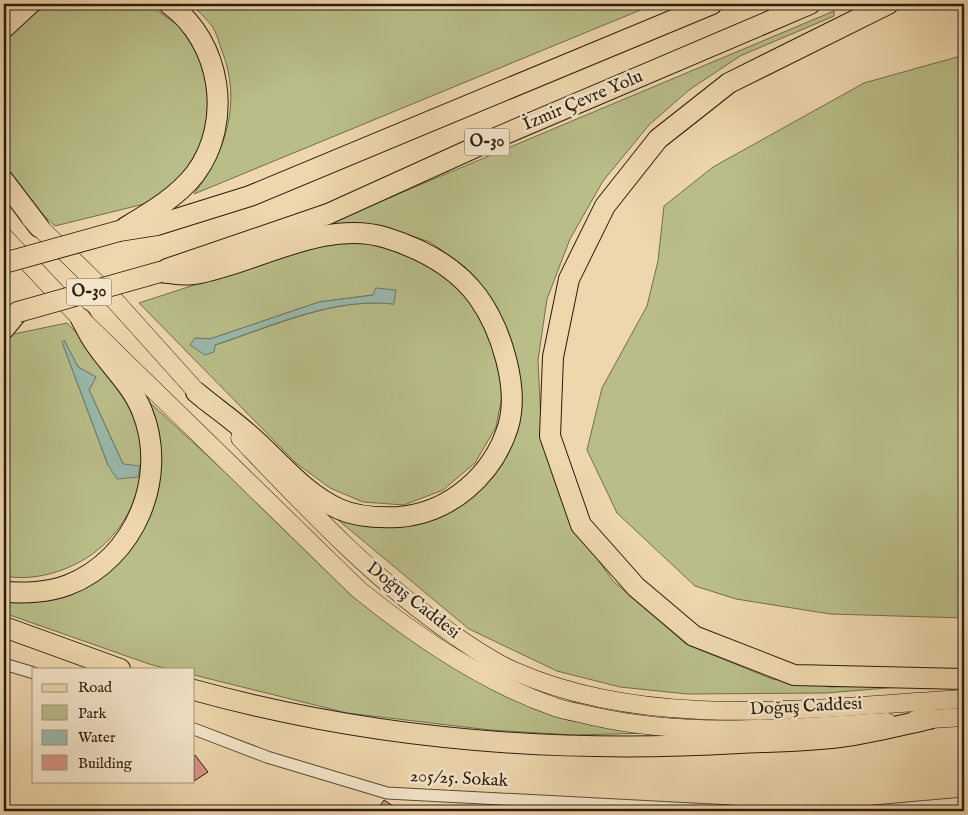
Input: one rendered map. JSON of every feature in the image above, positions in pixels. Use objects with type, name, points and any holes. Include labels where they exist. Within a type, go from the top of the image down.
[{"type":"highway","points":[[4,28],[30,4]]},
{"type":"highway","points":[[119,231],[179,192],[196,173],[215,131],[217,90],[214,67],[203,43],[189,22],[169,4]]},
{"type":"highway","name":"O-30","points":[[4,263],[119,231],[157,226],[250,196],[712,4]]},
{"type":"highway","name":"İzmir Çevre Yolu","points":[[160,272],[328,214],[507,134],[810,4]]},
{"type":"highway","points":[[888,4],[729,83],[658,139],[605,206],[569,280],[553,357],[550,436],[581,524],[636,587],[694,636],[794,675],[964,679]]},
{"type":"highway","points":[[4,181],[40,227]]},
{"type":"highway","points":[[160,272],[194,275],[346,231],[386,237],[426,254],[457,274],[478,297],[498,329],[509,371],[511,395],[508,426],[492,460],[476,481],[454,499],[417,515],[378,518],[339,510],[305,488],[254,438],[196,392]]},
{"type":"highway","name":"O-30","points":[[11,314],[160,272]]},
{"type":"highway","points":[[4,329],[11,314]]},
{"type":"highway","points":[[4,592],[34,593],[67,586],[92,573],[118,549],[132,529],[146,502],[152,474],[150,441],[142,410],[130,390],[94,342],[81,319]]},
{"type":"highway","points":[[4,627],[117,668]]},
{"type":"highway","points":[[195,690],[323,721],[413,735],[512,744],[708,745],[846,736],[929,719]]},
{"type":"main road","name":"Doğuş Caddesi","points":[[4,193],[116,304],[196,392],[342,542],[405,598],[467,644],[512,671],[562,689],[624,704],[665,708],[749,710],[964,699]]},
{"type":"main road","name":"Doğuş Caddesi","points":[[4,237],[81,319],[358,589],[405,628],[483,675],[556,707],[633,725],[697,730],[778,729],[964,717]]},
{"type":"street","points":[[4,664],[32,672]]},
{"type":"street","name":"205/25. Sokak","points":[[195,730],[267,757],[387,793],[731,811]]},
{"type":"street","points":[[874,811],[964,803]]},
{"type":"green space","points":[[52,4],[148,4],[179,26],[200,56],[211,90],[210,126],[198,160],[175,188],[144,204],[55,226],[34,206],[4,165],[4,46],[25,21],[38,11]]},
{"type":"green space","points":[[191,4],[655,4],[194,194],[215,161],[222,144],[228,126],[231,89],[228,70],[215,32],[207,20]]},
{"type":"green space","points":[[834,11],[834,16],[740,56],[689,90],[649,125],[603,181],[570,239],[547,299],[538,360],[541,422],[576,529],[613,581],[686,644],[772,679],[831,687],[935,684],[826,693],[688,694],[620,687],[557,671],[469,629],[326,510],[383,523],[483,485],[515,424],[518,367],[497,307],[465,267],[430,242],[378,225],[322,226]]},
{"type":"green space","points":[[964,55],[964,618],[830,614],[736,599],[695,586],[617,513],[587,450],[602,388],[647,306],[658,261],[664,206],[713,167],[864,83]]},
{"type":"green space","points":[[326,242],[384,244],[450,278],[480,308],[504,386],[496,427],[475,463],[443,490],[404,505],[363,502],[330,488],[296,463],[139,303]],"holes":[[[373,295],[394,304],[348,305],[303,315],[215,345],[214,352],[195,338],[210,339],[319,302]]]},
{"type":"green space","points":[[67,323],[98,359],[135,413],[139,422],[142,445],[142,467],[138,488],[130,508],[119,527],[105,544],[88,557],[60,571],[20,578],[4,576],[4,336]],"holes":[[[64,340],[78,367],[96,377],[89,390],[123,464],[108,465],[62,342]]]},
{"type":"green space","points":[[145,398],[395,629],[519,699],[652,733],[573,735],[490,730],[347,713],[195,675],[195,668],[164,668],[149,664],[4,613],[4,596],[73,587],[149,513]]},
{"type":"water","points":[[376,288],[396,290],[394,304],[348,305],[303,315],[215,345],[214,352],[205,355],[190,345],[195,338],[210,339],[319,302],[373,295]]},
{"type":"water","points":[[64,340],[78,367],[96,377],[89,390],[123,464],[140,466],[138,477],[117,479],[108,465],[62,342]]},
{"type":"building","points":[[195,755],[208,772],[195,780]]},
{"type":"building","points":[[384,800],[401,811],[376,811]]},
{"type":"building","points":[[167,805],[169,811],[149,811]]}]
